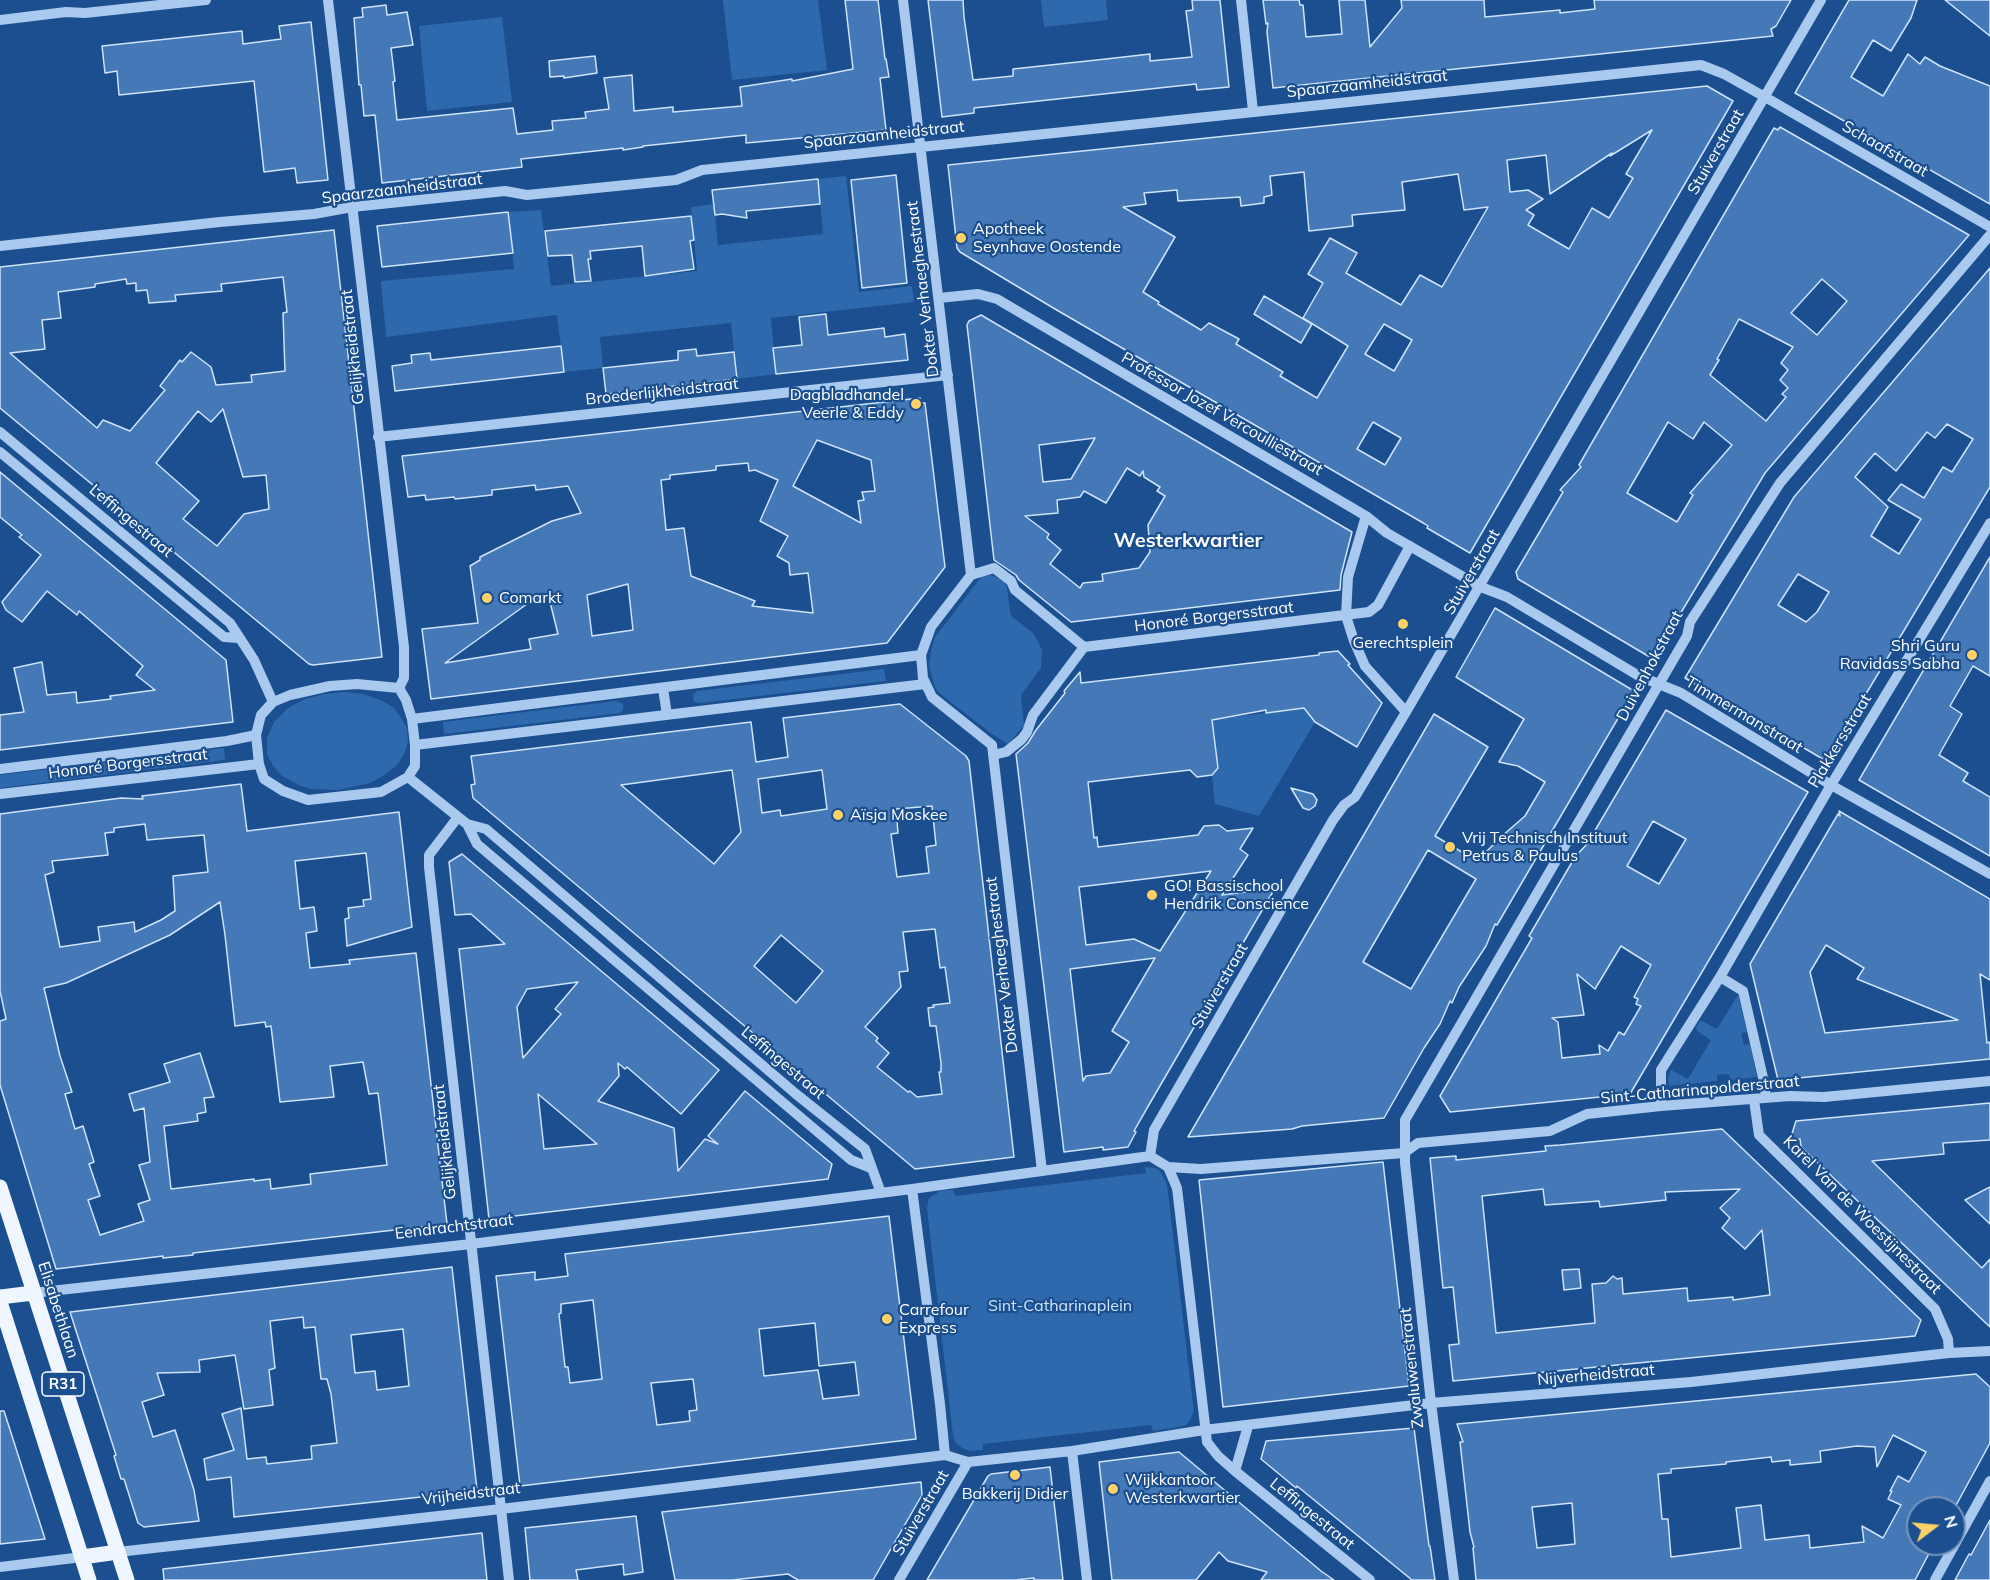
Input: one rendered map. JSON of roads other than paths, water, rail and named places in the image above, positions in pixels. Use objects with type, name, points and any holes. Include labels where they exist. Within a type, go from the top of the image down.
[{"type":"main road","name":"Elisabethlaan","points":[[0,1187],[127,1580]]},
{"type":"main road","name":"Eendrachtstraat","points":[[0,1297],[33,1293]]},
{"type":"main road","name":"R31","points":[[0,1302],[89,1580]]},
{"type":"main road","name":"Vrijheidstraat","points":[[82,1557],[118,1552]]},
{"type":"street","points":[[83,0],[85,13]]},
{"type":"street","points":[[0,20],[206,0]]},
{"type":"street","name":"Gelijkheidstraat","points":[[328,0],[404,647],[404,678],[399,688]]},
{"type":"street","name":"Dokter Verhaeghestraat","points":[[903,0],[971,575]]},
{"type":"street","points":[[1241,0],[1253,111]]},
{"type":"street","name":"Stuiverstraat","points":[[1150,1156],[1154,1130],[1327,830],[1344,805],[1355,797],[1481,586],[1821,0]]},
{"type":"street","name":"Spaarzaamheidstraat","points":[[0,246],[505,192],[527,195],[676,180],[702,170],[1701,65],[1724,74],[1765,97]]},
{"type":"street","name":"Schaafstraat","points":[[1765,97],[1990,227]]},
{"type":"street","name":"Duivenhokstraat","points":[[1404,1153],[1405,1120],[1660,684],[1687,636],[1690,622],[1780,483],[1990,235]]},
{"type":"street","name":"Professor Jozef Vercoulliestraat","points":[[939,298],[978,294],[997,298],[1366,516],[1387,533],[1481,586]]},
{"type":"street","name":"Broederlijkheidstraat","points":[[378,437],[948,375]]},
{"type":"street","name":"Leffingestraat","points":[[0,432],[230,622],[258,668],[273,702]]},
{"type":"street","name":"Leffingestraat","points":[[0,452],[224,637],[238,638]]},
{"type":"street","points":[[1366,516],[1348,577],[1346,616],[1365,666],[1406,712]]},
{"type":"street","name":"Plakkersstraat","points":[[1661,1106],[1661,1070],[1720,976],[1831,785],[1990,524]]},
{"type":"street","points":[[1346,616],[1369,612],[1378,605],[1410,546]]},
{"type":"street","points":[[994,568],[1011,581],[1015,590],[1084,647],[1033,715],[1022,739],[1006,752],[993,755],[992,745],[932,697],[925,684],[921,667],[921,655],[931,627],[971,575],[994,568]]},
{"type":"street","name":"Timmermanstraat","points":[[1481,586],[1507,597],[1639,676],[1681,693],[1831,785],[1990,874]]},
{"type":"street","name":"Honoré Borgersstraat","points":[[1084,647],[1346,616]]},
{"type":"street","points":[[412,719],[921,655]]},
{"type":"street","points":[[357,684],[399,688],[406,700],[412,719],[415,745],[415,766],[408,777],[381,792],[308,800],[283,791],[264,779],[259,764],[256,735],[261,716],[273,702],[290,695],[330,686],[357,684]]},
{"type":"street","points":[[415,745],[925,684]]},
{"type":"street","points":[[663,688],[666,715]]},
{"type":"street","name":"Honoré Borgersstraat","points":[[0,769],[256,735]]},
{"type":"street","name":"Dokter Verhaeghestraat","points":[[993,755],[1041,1171]]},
{"type":"street","name":"Honoré Borgersstraat","points":[[0,794],[259,764]]},
{"type":"street","name":"Leffingestraat","points":[[408,777],[462,821],[477,844],[851,1160],[871,1168]]},
{"type":"street","name":"Gelijkheidstraat","points":[[462,821],[429,855],[429,867],[509,1580]]},
{"type":"street","name":"Leffingestraat","points":[[462,821],[486,829],[796,1094],[865,1149],[881,1193]]},
{"type":"street","points":[[1720,976],[1743,991],[1766,1098]]},
{"type":"street","points":[[658,997],[669,985]]},
{"type":"street","name":"Sint-Catharinapolderstraat","points":[[1168,1167],[1201,1169],[1404,1153],[1418,1143],[1550,1131],[1587,1114],[1790,1096],[1824,1097],[1990,1081]]},
{"type":"street","name":"Karel Van de Woestijnestraat","points":[[1754,1100],[1759,1135],[1935,1309],[1948,1339],[1949,1353]]},
{"type":"street","name":"Zwaluwenstraat","points":[[1404,1153],[1431,1403],[1454,1580]]},
{"type":"street","points":[[1150,1156],[1168,1167],[1177,1188],[1204,1430],[1072,1451],[968,1462],[945,1455],[912,1189],[1150,1156]]},
{"type":"street","name":"Eendrachtstraat","points":[[33,1293],[471,1244],[912,1189]]},
{"type":"street","name":"Nijverheidstraat","points":[[1204,1430],[1431,1403],[1691,1382],[1949,1353],[1990,1351]]},
{"type":"street","points":[[1235,1471],[1248,1426]]},
{"type":"street","name":"Leffingestraat","points":[[1204,1430],[1207,1442],[1218,1456],[1370,1580]]},
{"type":"street","points":[[1072,1451],[1087,1580]]},
{"type":"street","name":"Vrijheidstraat","points":[[118,1552],[501,1509],[945,1455]]},
{"type":"street","name":"Stuiverstraat","points":[[899,1580],[968,1462]]},
{"type":"street","points":[[1935,1580],[1990,1481]]},
{"type":"street","name":"Vrijheidstraat","points":[[0,1567],[82,1557]]},
{"type":"place","name":"Apotheek Seynhave Oostende","points":[[961,238]]},
{"type":"place","name":"Dagbladhandel Veerle & Eddy","points":[[916,404]]},
{"type":"place","name":"Comarkt","points":[[487,598]]},
{"type":"place","name":"Gerechtsplein","points":[[1403,624]]},
{"type":"place","name":"Shri Guru Ravidass Sabha","points":[[1972,655]]},
{"type":"place","name":"Aïsja Moskee","points":[[838,815]]},
{"type":"place","name":"Vrij Technisch Instituut Petrus & Paulus","points":[[1450,847]]},
{"type":"place","name":"GO! Bassischool Hendrik Conscience","points":[[1152,895]]},
{"type":"place","name":"Carrefour Express","points":[[887,1319]]},
{"type":"place","name":"Bakkerij Didier","points":[[1015,1475]]},
{"type":"place","name":"Wijkkantoor Westerkwartier","points":[[1113,1489]]},
{"type":"district","name":"Westerkwartier","points":[[1188,541]]},
{"type":"park label","name":"Sint-Catharinaplein","points":[[1060,1306]]}]
